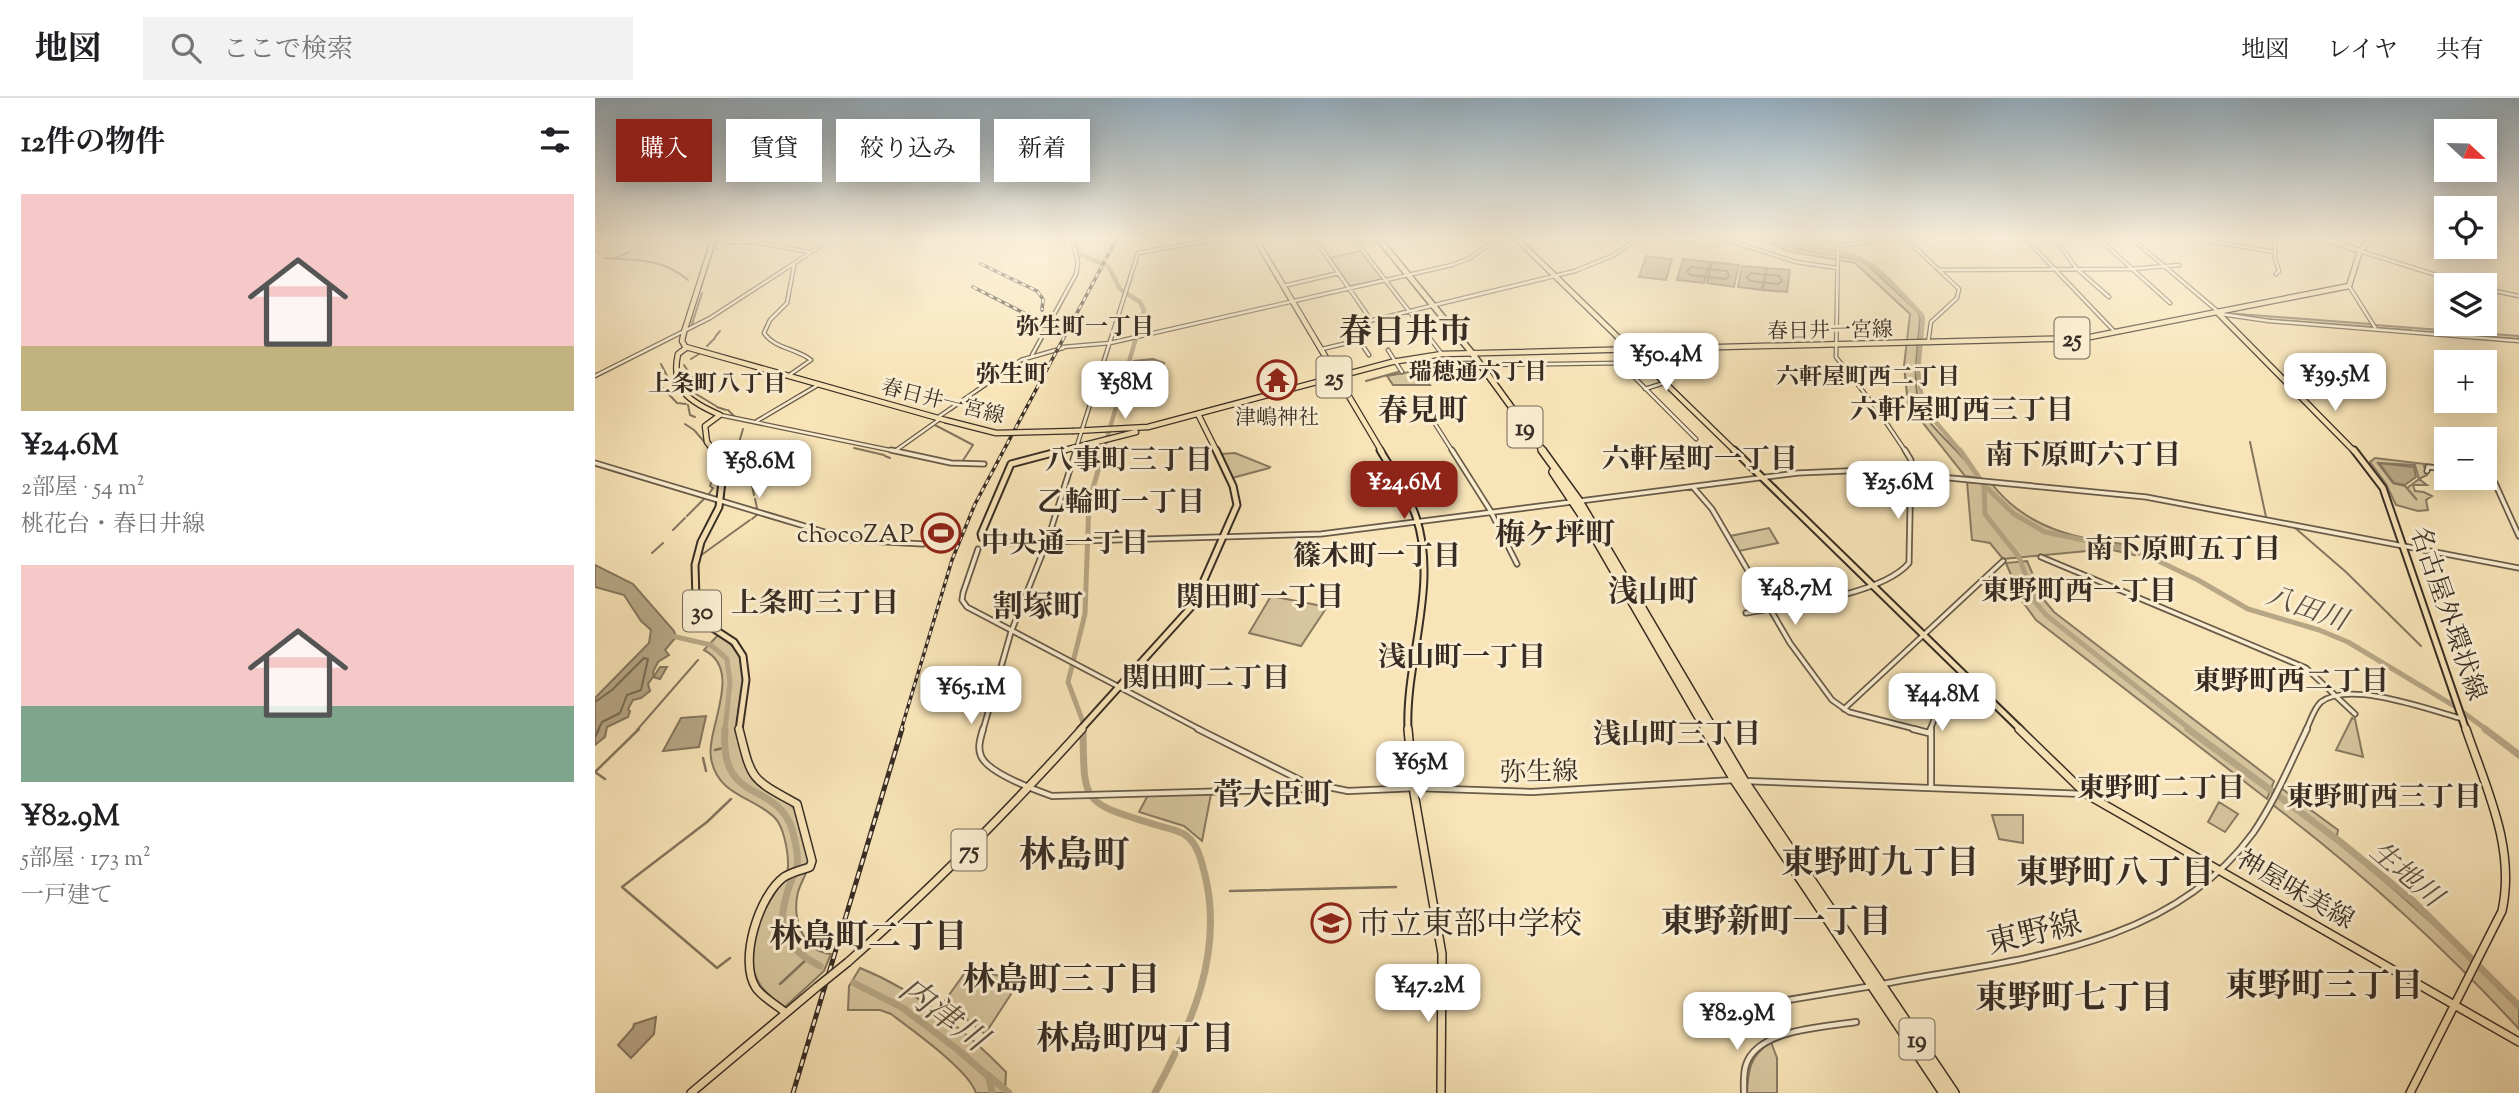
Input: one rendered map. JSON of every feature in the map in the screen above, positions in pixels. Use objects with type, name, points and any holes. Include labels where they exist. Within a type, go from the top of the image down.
[{"type":"highway","name":"19","points":[[1414,284],[1469,353],[1577,502]]},
{"type":"highway","name":"19","points":[[1469,353],[1577,502],[1739,780],[1877,985],[1954,1093]]},
{"type":"highway","name":"19","points":[[1877,985],[1944,1093]]},
{"type":"main road","points":[[702,284],[682,339],[686,349],[678,354],[675,367],[679,388],[692,402],[720,415]]},
{"type":"main road","name":"神屋味美線","points":[[1564,284],[2086,794],[2519,1042]]},
{"type":"main road","points":[[1283,286],[1405,492],[1419,522],[1424,545],[1425,574],[1408,710],[1416,788],[1442,955],[1441,1093]]},
{"type":"main road","name":"春日井一宮線","points":[[686,349],[996,433],[1109,430],[1148,427],[1396,361],[1442,354],[2085,338],[2349,286]]},
{"type":"main road","name":"名古屋外環状線","points":[[2217,313],[2371,470],[2388,499],[2500,827],[2507,860],[2507,888],[2502,911],[2410,1093]]},
{"type":"main road","name":"75","points":[[691,1093],[916,902],[1029,787],[1117,687],[1184,617],[1197,597],[1224,537],[1235,510],[1236,496],[1198,414]]},
{"type":"main road","name":"30","points":[[720,415],[705,426],[707,442],[724,462],[718,512],[698,551],[694,572],[696,600],[708,625],[733,641],[741,652],[745,680],[738,726],[749,768],[759,783],[797,804],[812,861],[806,868],[787,876],[778,884],[756,920],[748,957],[750,973],[757,988],[786,1013]]},
{"type":"main road","points":[[982,538],[981,534],[1010,464],[1148,427]]},
{"type":"street","points":[[595,376],[686,331],[761,284]]},
{"type":"street","points":[[788,376],[811,360],[805,353],[769,341],[764,333],[770,320],[787,303],[791,284]]},
{"type":"street","points":[[1032,355],[1070,284]]},
{"type":"street","points":[[1129,284],[1047,542],[1011,632],[979,747],[984,762],[1029,787],[1052,796],[1307,789],[1311,784]]},
{"type":"street","points":[[1283,286],[1290,284]]},
{"type":"street","points":[[1347,284],[1371,320]]},
{"type":"street","points":[[895,451],[1032,355],[1063,347],[1139,337],[1365,284]]},
{"type":"street","points":[[1388,284],[1442,354]]},
{"type":"street","points":[[1369,355],[1355,327],[1371,320],[1521,284]]},
{"type":"street","points":[[1745,613],[1840,596],[1907,569],[1911,460],[1877,409],[1838,361],[1834,346],[1836,284]]},
{"type":"street","points":[[1926,343],[1931,322],[1959,292],[1955,284]]},
{"type":"street","points":[[2068,284],[2115,332]]},
{"type":"street","points":[[2095,284],[2109,297]]},
{"type":"street","points":[[2149,284],[2170,303]]},
{"type":"street","points":[[2184,284],[2217,313],[2269,321],[2519,341]]},
{"type":"street","points":[[2349,286],[2376,330]]},
{"type":"street","points":[[2497,291],[2519,296]]},
{"type":"street","points":[[1320,349],[1361,340]]},
{"type":"street","points":[[1388,351],[1402,372]]},
{"type":"street","points":[[1480,365],[1620,363],[1696,439]]},
{"type":"street","points":[[1645,389],[1664,383]]},
{"type":"street","points":[[755,422],[818,385]]},
{"type":"street","points":[[1423,405],[1492,513],[1517,564]]},
{"type":"street","points":[[720,415],[951,463],[984,464]]},
{"type":"street","points":[[595,463],[851,540],[923,544]]},
{"type":"street","points":[[2427,471],[2428,467],[2434,468]]},
{"type":"street","points":[[1003,543],[1321,534],[1693,486],[1843,470],[2146,497],[2519,568]]},
{"type":"street","points":[[1693,486],[1711,509],[1770,609],[1828,696],[1844,709],[1929,733]]},
{"type":"street","points":[[2497,487],[2519,536]]},
{"type":"street","name":"弥生線","points":[[978,549],[963,593],[964,604],[1011,632],[1274,769],[1311,784],[1348,791],[1416,788],[1532,792],[1739,780],[2086,794]]},
{"type":"street","points":[[2041,557],[2306,668],[2355,714]]},
{"type":"street","points":[[1844,709],[2003,561]]},
{"type":"street","points":[[1931,788],[1929,733],[1935,717],[1983,695]]},
{"type":"street","points":[[2334,695],[2366,696],[2463,717]]},
{"type":"street","name":"東野線","points":[[1746,1007],[2031,958],[2086,945],[2141,924],[2169,908],[2221,870],[2251,835],[2319,703],[2334,695]]},
{"type":"street","points":[[1744,1093],[1745,1064],[1758,1046],[1774,1037],[1856,1022]]},
{"type":"shaded area","points":[[1878,284],[1889,284],[1917,311],[1920,317],[1916,384],[1920,406],[1930,422],[1979,478],[1965,476],[1908,404],[1904,366],[1910,314]]},
{"type":"shaded area","points":[[2226,313],[2370,324],[2373,328],[2267,320]]},
{"type":"shaded area","points":[[2376,325],[2434,329],[2434,333],[2378,329]]},
{"type":"shaded area","points":[[2468,336],[2519,336],[2519,340]]},
{"type":"shaded area","points":[[1153,359],[1164,363],[1154,384],[1144,383],[1145,380],[1128,381],[1134,361]]},
{"type":"shaded area","points":[[1420,370],[1430,385],[1393,385],[1387,376]]},
{"type":"shaded area","points":[[1235,453],[1270,467],[1232,478],[1221,454]]},
{"type":"shaded area","points":[[2375,458],[2433,465],[2424,466],[2427,475],[2419,479],[2427,485],[2413,485],[2415,491],[2432,496],[2426,500],[2428,510],[2418,511],[2396,505],[2386,484],[2370,462]],"holes":[[[2378,463],[2415,465],[2419,479],[2407,488],[2417,500],[2405,486],[2393,483]]]},
{"type":"shaded area","points":[[1967,482],[1992,484],[2021,512],[2055,530],[2092,540],[2132,545],[2138,549],[2135,555],[2108,549],[2003,559],[1990,543],[1972,540]]},
{"type":"shaded area","points":[[1769,528],[1778,543],[1739,551],[1730,536]]},
{"type":"shaded area","points":[[2027,561],[2044,600],[2054,612],[2274,781],[2267,799],[2036,620],[2022,601],[2006,563]]},
{"type":"shaded area","points":[[1271,596],[1327,607],[1301,646],[1249,633]]},
{"type":"shaded area","points":[[718,635],[733,647],[741,659],[744,671],[737,725],[748,769],[758,784],[792,806],[806,841],[809,862],[797,902],[801,931],[813,947],[831,954],[824,971],[784,1008],[769,995],[755,976],[752,952],[757,928],[787,873],[786,847],[781,827],[775,818],[729,788],[715,771],[711,746],[721,700],[721,671],[716,659],[704,650]]},
{"type":"shaded area","points":[[1915,683],[1943,710],[1933,715],[1910,709]]},
{"type":"shaded area","points":[[2352,718],[2355,719],[2363,757],[2336,750]]},
{"type":"shaded area","points":[[2281,788],[2338,830],[2336,841],[2453,943],[2519,1009],[2519,1029],[2401,911],[2273,805]]},
{"type":"shaded area","points":[[1211,794],[1202,841],[1184,826],[1139,812],[1148,795]]},
{"type":"shaded area","points":[[2219,802],[2238,814],[2225,832],[2208,822]]},
{"type":"shaded area","points":[[1992,815],[2023,815],[2023,843],[1999,839]]},
{"type":"shaded area","points":[[969,967],[1019,982],[985,1034],[944,1002]]},
{"type":"shaded area","points":[[860,968],[920,1000],[974,1041],[1006,1072],[1005,1093],[976,1093],[952,1062],[891,1014],[880,1010],[848,1010],[849,986]]},
{"type":"shaded area","points":[[1771,1042],[1777,1058],[1777,1093],[1747,1093],[1751,1064],[1759,1052]]},
{"type":"water","points":[[1738,284],[1763,284],[1762,290],[1738,287]]},
{"type":"water","points":[[1764,284],[1788,284],[1787,292],[1763,290]]},
{"type":"water","points":[[2379,463],[2414,467],[2416,477],[2405,485],[2394,483]]},
{"type":"water","points":[[595,565],[633,584],[674,631],[676,637],[665,650],[669,655],[658,662],[653,672],[654,676],[660,667],[667,667],[660,679],[653,677],[648,684],[650,691],[633,700],[628,709],[628,717],[607,727],[605,737],[595,745],[595,698],[649,643],[651,630],[641,621],[624,595],[595,587]]},
{"type":"water","points":[[706,716],[699,747],[663,751],[681,718]]},
{"type":"water","points":[[656,1017],[654,1034],[631,1058],[618,1045],[634,1024]]},
{"type":"waterway","points":[[1035,353],[1072,284]]},
{"type":"waterway","points":[[1103,452],[1144,310],[1140,302],[1120,289],[1118,284]]},
{"type":"waterway","name":"八田川","points":[[1893,284],[1923,318],[1918,371],[1923,407],[1961,452]]},
{"type":"waterway","points":[[692,324],[702,293]]},
{"type":"waterway","points":[[2261,319],[2370,327]]},
{"type":"waterway","points":[[2380,328],[2411,330]]},
{"type":"waterway","points":[[715,337],[720,331]]},
{"type":"waterway","points":[[2414,331],[2434,333]]},
{"type":"waterway","points":[[2479,336],[2519,339]]},
{"type":"waterway","points":[[707,346],[715,338]]},
{"type":"waterway","points":[[691,359],[699,354]]},
{"type":"waterway","points":[[950,411],[1024,360]]},
{"type":"waterway","points":[[661,364],[671,384]]},
{"type":"waterway","points":[[684,365],[688,371]]},
{"type":"waterway","points":[[1366,381],[1398,372]]},
{"type":"waterway","points":[[693,377],[696,379],[695,392]]},
{"type":"waterway","points":[[663,388],[677,403],[686,404]]},
{"type":"waterway","points":[[696,394],[716,406]]},
{"type":"waterway","points":[[688,405],[690,415],[695,417]]},
{"type":"waterway","points":[[717,407],[726,410]]},
{"type":"waterway","points":[[728,410],[735,417]]},
{"type":"waterway","points":[[685,424],[694,430]]},
{"type":"waterway","points":[[935,425],[973,445],[962,462]]},
{"type":"waterway","points":[[743,429],[738,446],[749,470]]},
{"type":"waterway","points":[[695,431],[706,444]]},
{"type":"waterway","points":[[2250,442],[2266,517]]},
{"type":"waterway","points":[[707,446],[711,452]]},
{"type":"waterway","points":[[854,448],[884,455]]},
{"type":"waterway","points":[[1083,729],[1083,722],[1068,682],[1085,614],[1089,502],[1104,450]]},
{"type":"waterway","name":"八田川","points":[[1960,450],[1984,485]]},
{"type":"waterway","points":[[885,456],[890,458]]},
{"type":"waterway","points":[[749,471],[751,479]]},
{"type":"waterway","points":[[709,494],[713,488],[710,486],[713,478]]},
{"type":"waterway","points":[[751,481],[754,495]]},
{"type":"waterway","name":"八田川","points":[[1984,485],[2014,514],[2045,532],[2127,549],[2152,558],[2198,580],[2248,609],[2319,630],[2348,642],[2456,707],[2487,730]]},
{"type":"waterway","name":"生地川","points":[[1984,485],[1985,514],[2019,557],[2035,602],[2046,615],[2191,730]]},
{"type":"waterway","points":[[687,516],[704,499]]},
{"type":"waterway","points":[[755,499],[757,508]]},
{"type":"waterway","points":[[752,519],[757,515]]},
{"type":"waterway","points":[[673,530],[685,518]]},
{"type":"waterway","points":[[700,556],[750,520]]},
{"type":"waterway","points":[[2294,527],[2346,572],[2421,646]]},
{"type":"waterway","points":[[652,553],[663,543]]},
{"type":"waterway","name":"内津川","points":[[672,636],[711,645],[727,659],[730,683],[725,730]]},
{"type":"waterway","points":[[637,730],[698,660]]},
{"type":"waterway","points":[[605,779],[595,772],[639,729]]},
{"type":"waterway","points":[[1083,729],[1084,772],[1091,796],[1099,804],[1129,817],[1184,834],[1196,847],[1205,875],[1210,904],[1210,933],[1201,988],[1181,1042],[1155,1093]]},
{"type":"waterway","name":"生地川","points":[[2188,729],[2338,840],[2413,901],[2519,1006]]},
{"type":"waterway","name":"八田川","points":[[2485,729],[2519,755]]},
{"type":"waterway","name":"内津川","points":[[725,730],[725,753],[731,770],[739,781],[774,803],[792,829],[797,862],[785,901],[783,925],[785,934],[797,951],[820,966]]},
{"type":"waterway","points":[[715,750],[723,748]]},
{"type":"waterway","points":[[703,758],[706,771]]},
{"type":"waterway","points":[[730,958],[717,968],[622,887],[707,822],[731,799]]},
{"type":"waterway","points":[[1230,891],[1396,887]]},
{"type":"waterway","points":[[780,984],[807,959]]},
{"type":"waterway","name":"内津川","points":[[854,983],[903,1008],[957,1049],[989,1077],[992,1093]]},
{"type":"waterway","points":[[988,1075],[1009,1093]]},
{"type":"railway","points":[[1023,284],[1037,291],[1043,299],[1042,310]]},
{"type":"railway","points":[[901,730],[952,560],[975,504],[1092,284]]},
{"type":"railway","points":[[973,287],[1024,313],[1032,324],[1029,333]]},
{"type":"railway","points":[[793,1093],[902,729]]},
{"type":"place","name":"津嶋神社","points":[[1277,380]]},
{"type":"place","name":"chocoZAP","points":[[941,533]]},
{"type":"place","name":"市立東部中学校","points":[[1331,923]]},
{"type":"district","name":"弥生町一丁目","points":[[1085,326]]},
{"type":"district","name":"春日井市","points":[[1405,330]]},
{"type":"district","name":"瑞穂通六丁目","points":[[1478,371]]},
{"type":"district","name":"弥生町","points":[[1012,374]]},
{"type":"district","name":"六軒屋町西二丁目","points":[[1868,376]]},
{"type":"district","name":"上条町八丁目","points":[[717,383]]},
{"type":"district","name":"六軒屋町西三丁目","points":[[1962,409]]},
{"type":"district","name":"春見町","points":[[1423,410]]},
{"type":"district","name":"南下原町六丁目","points":[[2083,454]]},
{"type":"district","name":"六軒屋町一丁目","points":[[1700,458]]},
{"type":"district","name":"八事町三丁目","points":[[1129,459]]},
{"type":"district","name":"乙輪町一丁目","points":[[1121,501]]},
{"type":"district","name":"梅ケ坪町","points":[[1555,534]]},
{"type":"district","name":"中央通一丁目","points":[[1065,542]]},
{"type":"district","name":"南下原町五丁目","points":[[2183,548]]},
{"type":"district","name":"篠木町一丁目","points":[[1377,555]]},
{"type":"district","name":"東野町西一丁目","points":[[2079,590]]},
{"type":"district","name":"浅山町","points":[[1653,591]]},
{"type":"district","name":"関田町一丁目","points":[[1260,596]]},
{"type":"district","name":"上条町三丁目","points":[[815,602]]},
{"type":"district","name":"割塚町","points":[[1038,606]]},
{"type":"district","name":"浅山町一丁目","points":[[1462,656]]},
{"type":"district","name":"関田町二丁目","points":[[1206,677]]},
{"type":"district","name":"東野町西二丁目","points":[[2291,680]]},
{"type":"district","name":"浅山町三丁目","points":[[1677,733]]},
{"type":"district","name":"東野町二丁目","points":[[2161,787]]},
{"type":"district","name":"菅大臣町","points":[[1273,794]]},
{"type":"district","name":"東野町西三丁目","points":[[2384,796]]},
{"type":"district","name":"林島町","points":[[1074,854]]},
{"type":"district","name":"東野町九丁目","points":[[1880,861]]},
{"type":"district","name":"東野町八丁目","points":[[2115,871]]},
{"type":"district","name":"東野新町一丁目","points":[[1776,920]]},
{"type":"district","name":"林島町二丁目","points":[[868,935]]},
{"type":"district","name":"林島町三丁目","points":[[1061,978]]},
{"type":"district","name":"東野町三丁目","points":[[2324,984]]},
{"type":"district","name":"東野町七丁目","points":[[2074,996]]},
{"type":"district","name":"林島町四丁目","points":[[1135,1037]]}]
